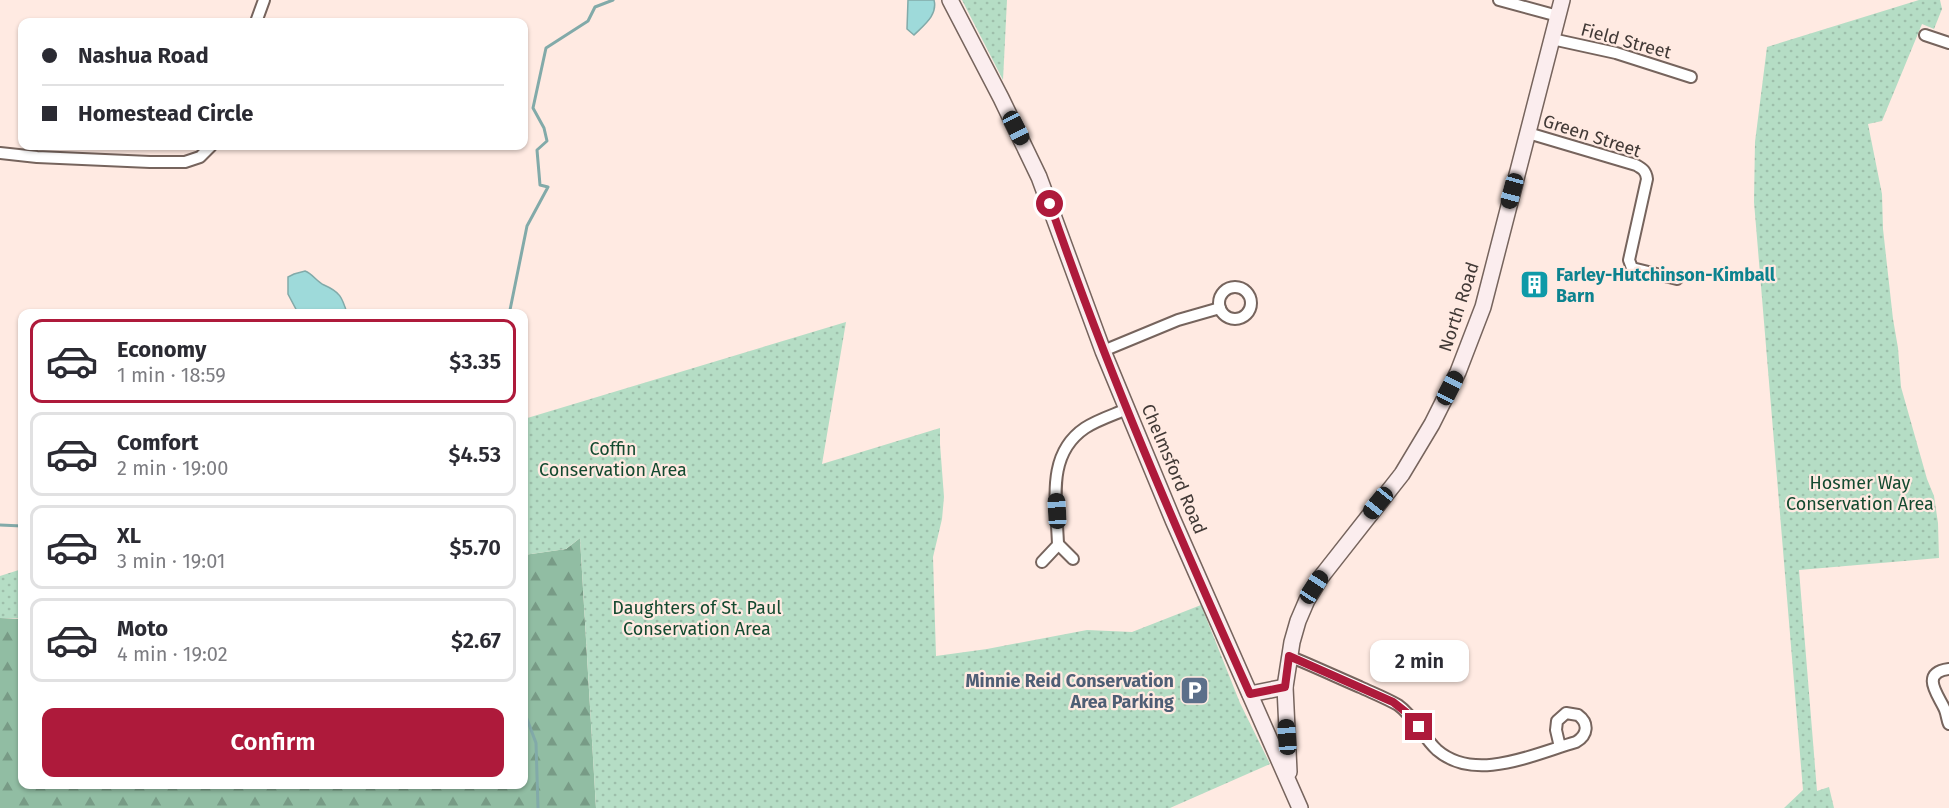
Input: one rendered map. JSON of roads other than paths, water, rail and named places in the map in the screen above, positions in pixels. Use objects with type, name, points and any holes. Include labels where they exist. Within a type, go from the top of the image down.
[{"type":"main road","name":"Chelmsford Road","points":[[950,0],[1006,107],[1039,177],[1103,351],[1173,520],[1250,694]]},
{"type":"main road","name":"North Road","points":[[1291,787],[1285,687],[1289,656],[1298,621],[1314,587],[1402,474],[1432,424],[1458,372],[1483,307],[1562,0]]},
{"type":"main road","points":[[1285,687],[1250,694],[1300,808]]},
{"type":"street","points":[[257,18],[264,0]]},
{"type":"street","points":[[1499,0],[1558,16]]},
{"type":"street","points":[[1925,34],[1949,43]]},
{"type":"street","name":"Field Street","points":[[1552,39],[1616,53],[1691,77]]},
{"type":"street","name":"Green Street","points":[[1528,133],[1636,165],[1646,173],[1647,179],[1629,260],[1630,265],[1632,268],[1677,279]]},
{"type":"street","points":[[0,153],[37,158],[185,162],[200,157],[207,150]]},
{"type":"street","points":[[1103,351],[1178,320],[1220,308]]},
{"type":"street","points":[[1073,559],[1059,547],[1056,474],[1061,454],[1070,441],[1084,429],[1127,409]]},
{"type":"street","points":[[1042,562],[1059,544]]},
{"type":"street","points":[[1289,656],[1398,705],[1437,750],[1461,763],[1477,766],[1496,765],[1560,747]]},
{"type":"street","points":[[1949,669],[1938,672],[1933,680],[1933,690],[1947,708],[1949,724]]},
{"type":"water","points":[[908,0],[934,0],[935,5],[932,15],[914,35],[907,29]]},
{"type":"water","points":[[305,271],[310,274],[337,293],[346,309],[296,309],[288,294],[288,277]]},
{"type":"waterway","points":[[510,309],[527,226],[548,187],[540,185],[537,150],[547,141],[544,128],[533,108],[546,48],[588,21],[595,7],[613,0]]},
{"type":"waterway","points":[[0,525],[18,526]]},
{"type":"waterway","points":[[528,722],[536,743],[538,808]]},
{"type":"place","name":"Farley-Hutchinson-Kimball Barn","points":[[1535,285]]},
{"type":"place","name":"Minnie Reid Conservation Area Parking","points":[[1195,691]]},
{"type":"park label","name":"Coffin Conservation Area","points":[[613,459]]},
{"type":"park label","name":"Hosmer Way Conservation Area","points":[[1860,493]]},
{"type":"park label","name":"Daughters of St. Paul Conservation Area","points":[[697,618]]}]
